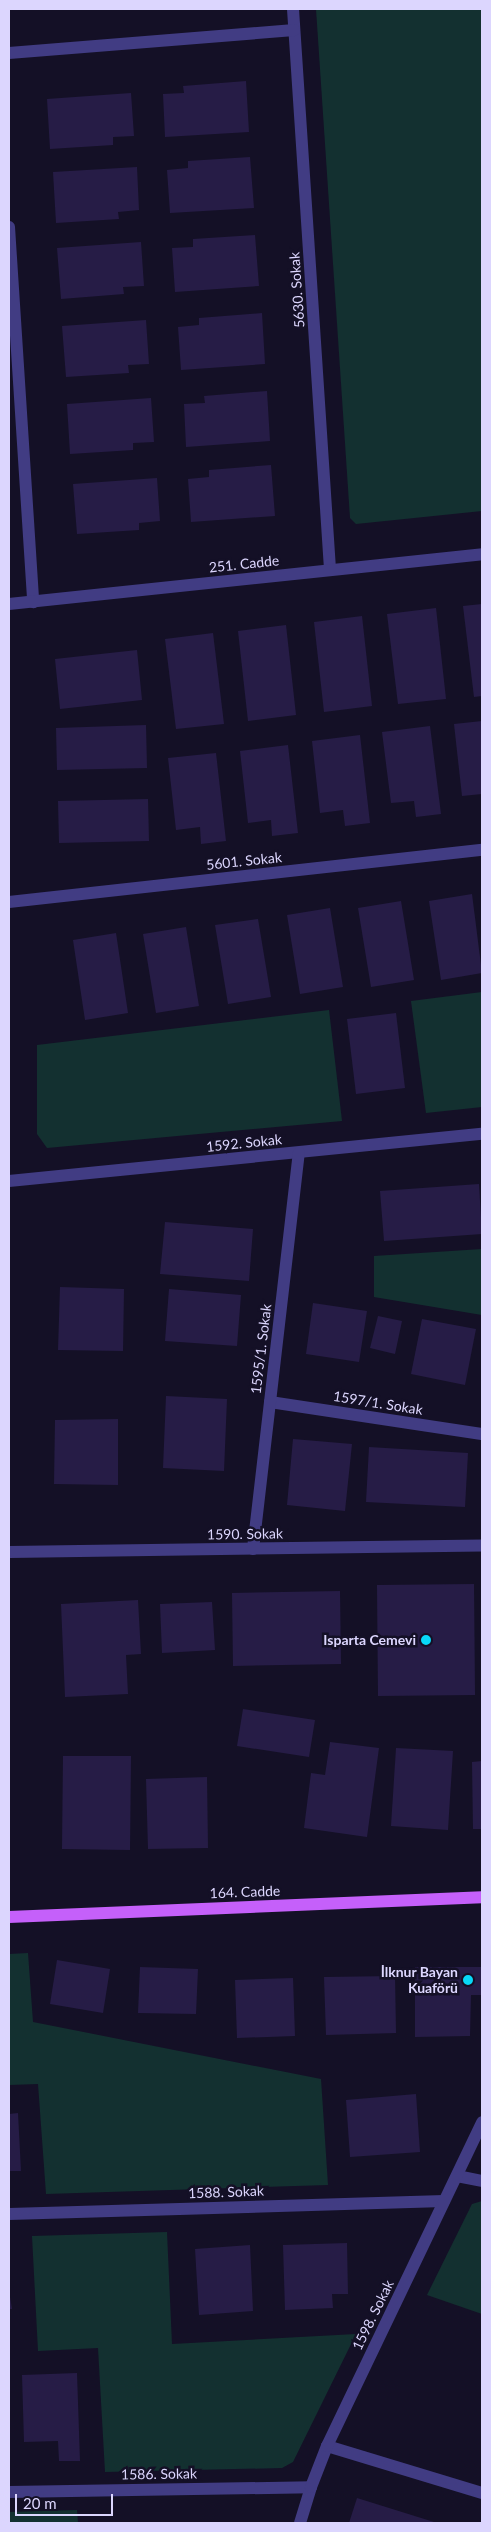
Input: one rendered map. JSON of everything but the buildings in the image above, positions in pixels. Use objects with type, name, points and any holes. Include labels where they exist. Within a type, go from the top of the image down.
[{"type":"main road","name":"164. Cadde","points":[[9,1916],[482,1898]]},
{"type":"street","name":"5630. Sokak","points":[[293,9],[330,569]]},
{"type":"street","points":[[9,52],[294,30]]},
{"type":"street","points":[[9,227],[11,302],[33,602]]},
{"type":"street","name":"251. Cadde","points":[[9,604],[482,554]]},
{"type":"street","name":"5601. Sokak","points":[[9,902],[482,850]]},
{"type":"street","name":"1592. Sokak","points":[[9,1181],[482,1134]]},
{"type":"street","name":"1595/1. Sokak","points":[[253,1549],[299,1153]]},
{"type":"street","name":"1597/1. Sokak","points":[[270,1402],[482,1434]]},
{"type":"street","name":"1590. Sokak","points":[[9,1552],[482,1545]]},
{"type":"street","name":"1598. Sokak","points":[[300,2523],[310,2487],[327,2446],[482,2122]]},
{"type":"street","points":[[457,2176],[482,2181]]},
{"type":"street","name":"1588. Sokak","points":[[9,2214],[444,2201]]},
{"type":"street","points":[[327,2446],[482,2493]]},
{"type":"street","name":"1586. Sokak","points":[[9,2492],[310,2487]]},
{"type":"green space","points":[[316,9],[482,9],[482,511],[356,524],[350,518]]},
{"type":"green space","points":[[482,992],[482,1107],[426,1113],[411,1001]]},
{"type":"green space","points":[[329,1010],[342,1121],[47,1148],[37,1134],[37,1045]]},
{"type":"green space","points":[[482,1249],[482,1315],[374,1297],[374,1256]]},
{"type":"green space","points":[[28,1953],[33,2022],[321,2079],[328,2185],[46,2194],[38,2084],[9,2085],[9,1954]]},
{"type":"green space","points":[[482,2201],[482,2314],[427,2295],[472,2204]]},
{"type":"green space","points":[[167,2232],[172,2344],[356,2334],[293,2462],[282,2468],[105,2472],[98,2348],[38,2351],[32,2236]]},
{"type":"green space","points":[[77,2510],[78,2523],[9,2523],[9,2512]]},
{"type":"place","name":"Isparta Cemevi","points":[[426,1640]]},
{"type":"place","name":"İlknur Bayan Kuaförü","points":[[468,1980]]}]
